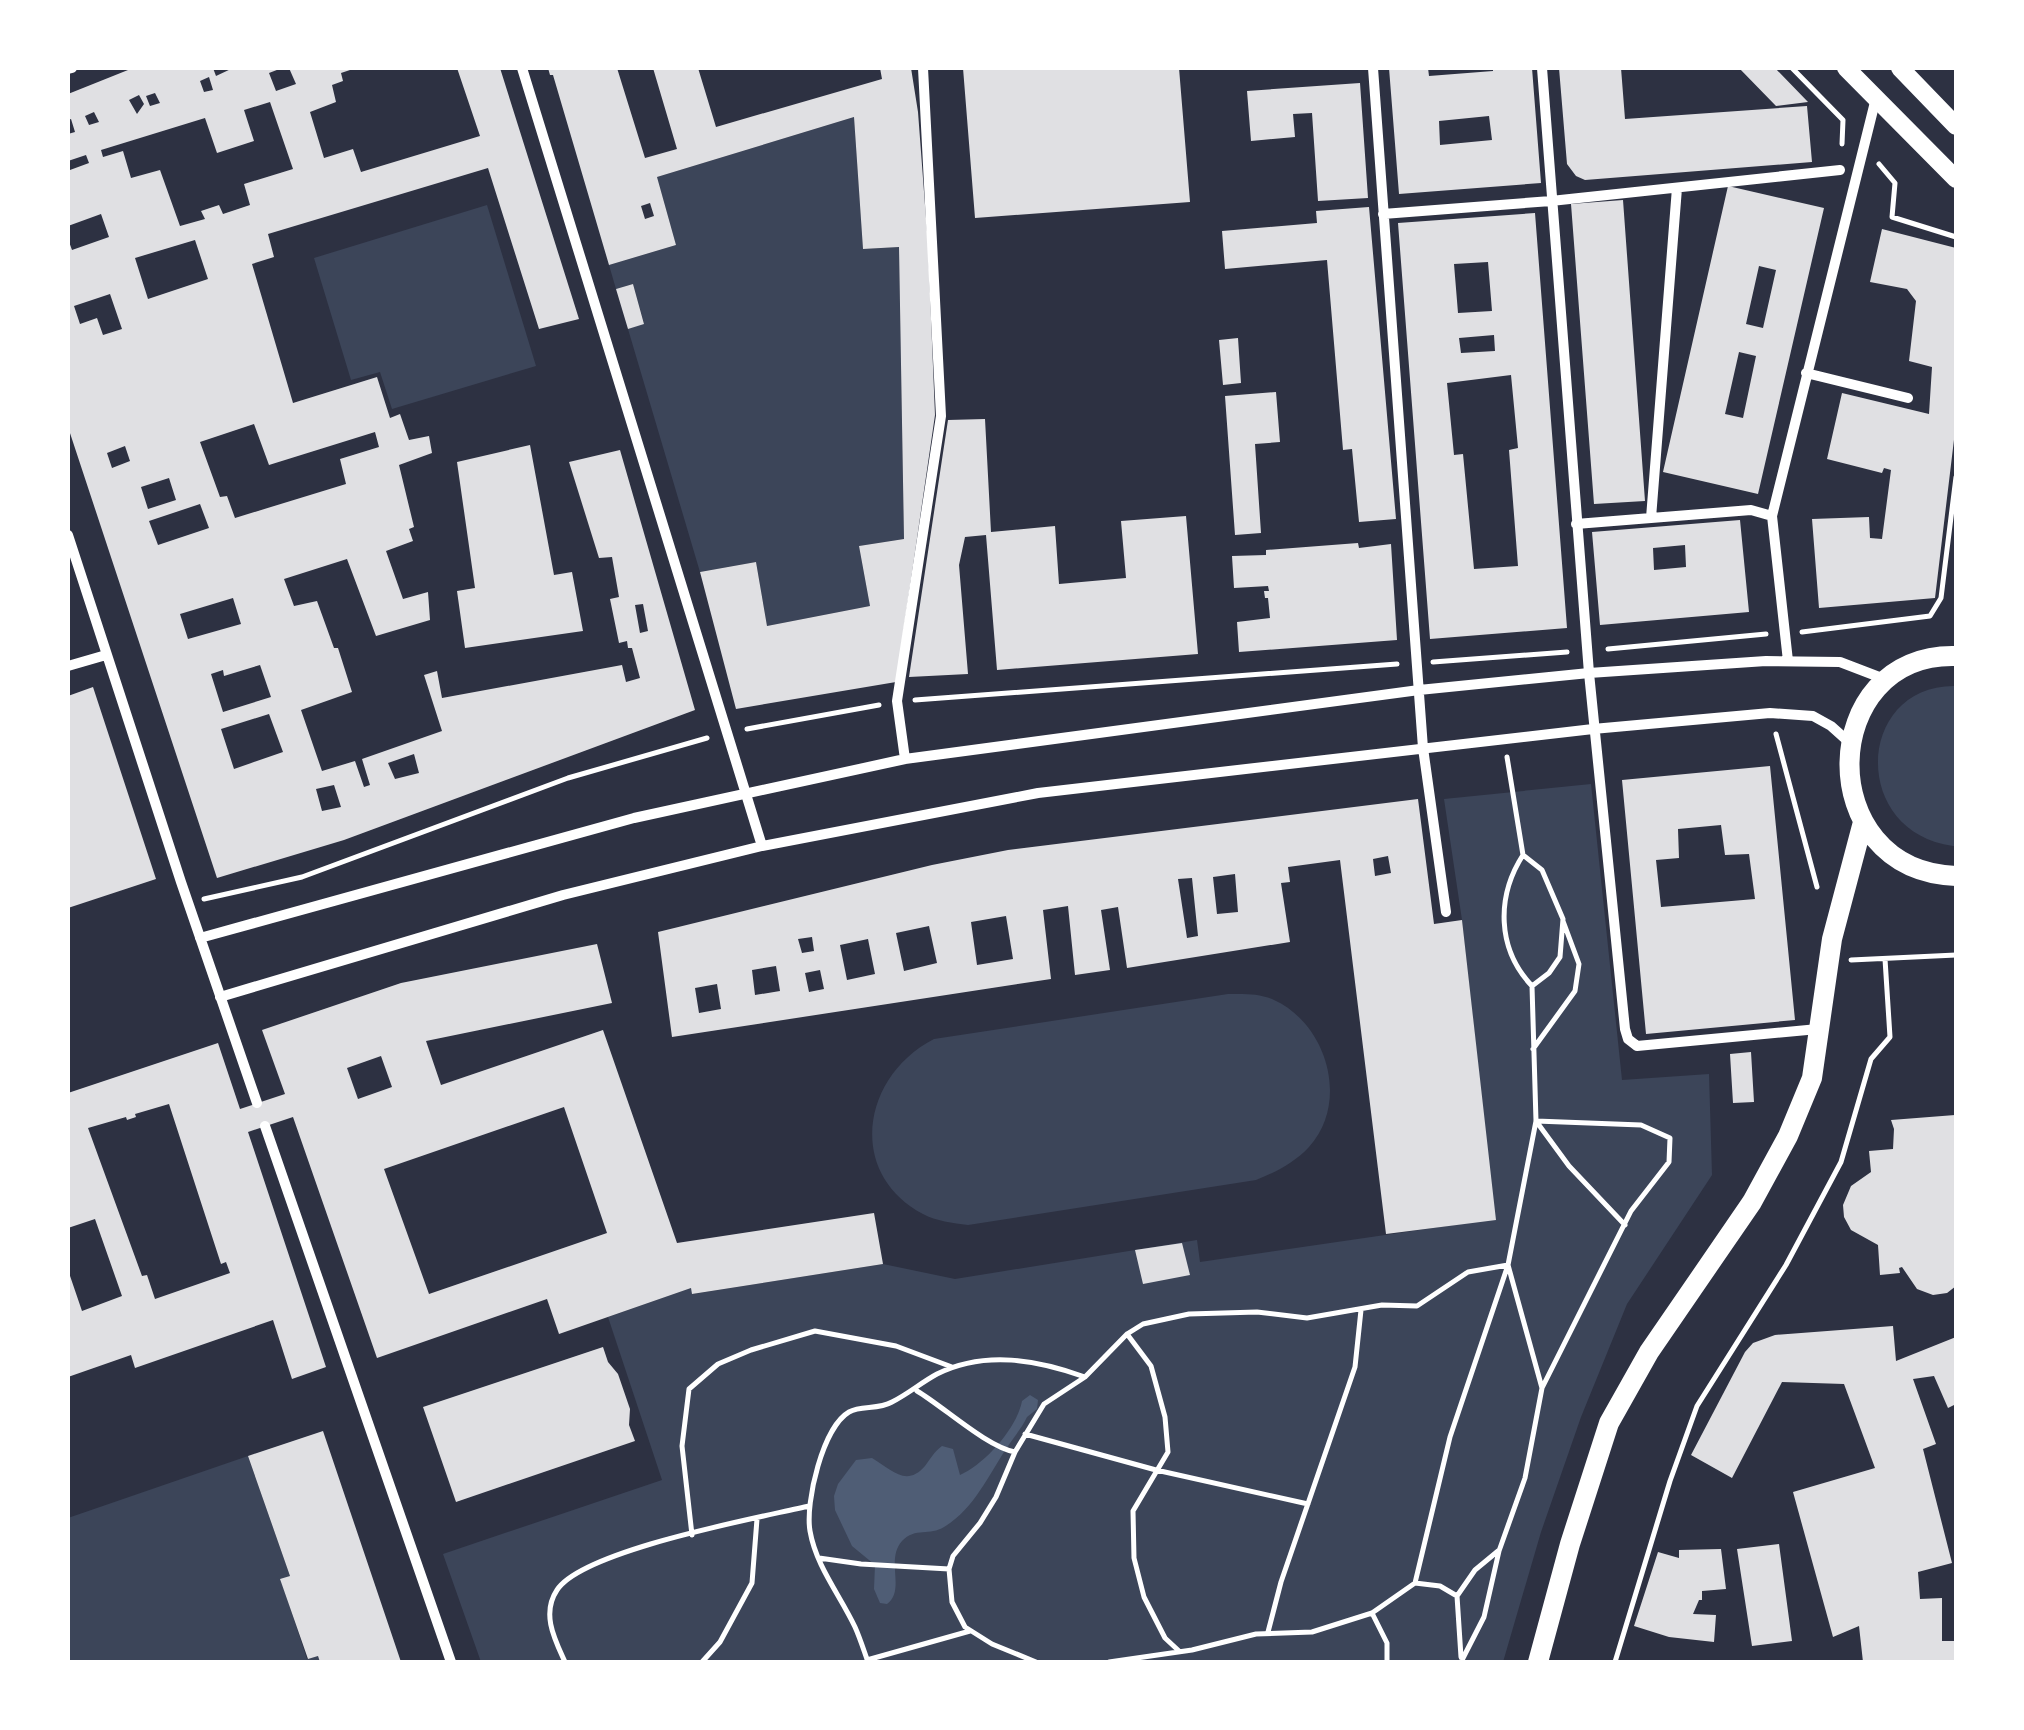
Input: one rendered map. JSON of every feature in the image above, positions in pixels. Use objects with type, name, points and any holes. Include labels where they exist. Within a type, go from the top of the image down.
[{"type":"main road","points":[[1953,654],[1908,667],[1887,680],[1861,712],[1850,743],[1848,780],[1863,822],[1888,851],[1914,867],[1956,876]]},
{"type":"main road","points":[[1538,1662],[1570,1544],[1610,1423],[1649,1352],[1752,1202],[1788,1136],[1812,1078],[1832,940],[1863,822]]},
{"type":"street","points":[[522,68],[762,846]]},
{"type":"street","points":[[905,759],[897,701],[941,416],[923,68]]},
{"type":"street","points":[[1374,68],[1423,748],[1446,912]]},
{"type":"street","points":[[1542,68],[1588,673],[1628,1038],[1638,1046],[1819,1029]]},
{"type":"street","points":[[1846,68],[1956,180]]},
{"type":"street","points":[[1900,68],[1956,126]]},
{"type":"street","points":[[1788,661],[1772,516],[1876,98]]},
{"type":"street","points":[[1383,214],[1551,201],[1840,170]]},
{"type":"street","points":[[1651,518],[1677,188]]},
{"type":"street","points":[[1806,374],[1908,398]]},
{"type":"street","points":[[1576,524],[1750,510],[1772,516]]},
{"type":"street","points":[[68,535],[188,904],[258,1103]]},
{"type":"street","points":[[68,666],[106,655]]},
{"type":"street","points":[[200,938],[634,818],[905,759],[1419,690],[1588,673],[1788,661],[1840,662],[1887,680]]},
{"type":"street","points":[[220,997],[564,895],[762,846],[1038,794],[1594,729],[1770,713],[1813,716],[1850,743]]},
{"type":"street","points":[[265,1126],[451,1662]]},
{"type":"path","points":[[1844,120],[1895,183],[1892,218],[1956,237]]},
{"type":"path","points":[[188,904],[302,876],[568,778],[727,733],[897,701],[1784,634],[1930,616],[1941,598],[1956,477]]},
{"type":"path","points":[[1770,713],[1818,882],[1816,902]]},
{"type":"path","points":[[1109,1662],[1268,1632],[1312,1632],[1372,1613],[1414,1583],[1450,1436],[1508,1265],[1536,1121],[1532,986],[1516,969],[1505,933],[1504,901],[1512,873],[1523,855],[1504,740]]},
{"type":"path","points":[[1523,855],[1542,870],[1579,964],[1575,991],[1532,1051]]},
{"type":"path","points":[[1532,986],[1549,973],[1560,957],[1562,919]]},
{"type":"path","points":[[1615,1662],[1696,1406],[1786,1265],[1841,1162],[1872,1058],[1890,1037],[1885,959],[1956,955]]},
{"type":"path","points":[[1461,1662],[1484,1617],[1499,1550],[1526,1478],[1542,1388],[1631,1211],[1670,1162],[1670,1138],[1641,1125],[1536,1121]]},
{"type":"path","points":[[1536,1121],[1569,1166],[1625,1225]]},
{"type":"path","points":[[1036,1662],[970,1631],[956,1614],[949,1569],[953,1556],[996,1498],[1015,1452],[1044,1404],[1085,1377],[1127,1334],[1143,1324],[1190,1314],[1257,1312],[1307,1318],[1382,1305],[1416,1306],[1468,1272],[1508,1265]]},
{"type":"path","points":[[1508,1265],[1542,1388]]},
{"type":"path","points":[[1268,1632],[1355,1367],[1361,1310]]},
{"type":"path","points":[[692,1535],[682,1446],[689,1389],[718,1364],[815,1332],[896,1346],[952,1368]]},
{"type":"path","points":[[1127,1334],[1151,1366],[1165,1417],[1168,1452],[1134,1511],[1134,1558],[1144,1598],[1165,1638],[1178,1651]]},
{"type":"path","points":[[970,1631],[868,1661],[855,1626],[819,1558],[810,1530],[809,1506],[827,1440],[845,1414],[855,1409],[882,1408],[952,1368],[1004,1360],[1033,1361],[1085,1377]]},
{"type":"path","points":[[915,1390],[995,1445],[1015,1452]]},
{"type":"path","points":[[1025,1434],[1156,1470],[1308,1504]]},
{"type":"path","points":[[566,1662],[551,1633],[550,1603],[558,1587],[578,1572],[631,1550],[809,1506]]},
{"type":"path","points":[[702,1662],[720,1642],[752,1583],[757,1519]]},
{"type":"path","points":[[1461,1662],[1457,1596],[1474,1570],[1499,1550]]},
{"type":"path","points":[[819,1558],[949,1569]]},
{"type":"path","points":[[1414,1583],[1440,1586],[1457,1596]]},
{"type":"path","points":[[1372,1613],[1387,1643],[1386,1662]]},
{"type":"shaded area","points":[[854,117],[863,249],[899,247],[904,539],[859,546],[870,606],[767,626],[756,562],[700,572],[628,329],[644,323],[633,284],[616,289],[609,265],[676,245],[657,177]]},
{"type":"shaded area","points":[[487,205],[536,366],[392,409],[380,372],[351,380],[314,258]]},
{"type":"shaded area","points":[[1956,686],[1953,846],[1919,835],[1896,815],[1882,789],[1878,760],[1884,732],[1899,708],[1923,692]]},
{"type":"shaded area","points":[[1591,784],[1622,1080],[1709,1074],[1712,1175],[1627,1304],[1581,1417],[1541,1532],[1503,1662],[481,1662],[443,1554],[662,1480],[608,1317],[691,1288],[693,1294],[883,1264],[955,1279],[1197,1240],[1200,1262],[1495,1219],[1462,920],[1444,799]]},
{"type":"shaded area","points":[[1228,994],[1263,996],[1292,1011],[1308,1027],[1327,1066],[1328,1108],[1321,1129],[1303,1153],[1278,1170],[1256,1180],[968,1225],[923,1214],[898,1196],[882,1175],[874,1150],[873,1125],[879,1100],[891,1076],[910,1055],[934,1039]]},
{"type":"shaded area","points":[[1030,1395],[1038,1400],[1037,1409],[1027,1417],[964,1511],[939,1530],[912,1534],[902,1541],[895,1557],[895,1591],[887,1604],[880,1603],[874,1589],[875,1565],[852,1546],[835,1510],[838,1484],[856,1460],[872,1458],[898,1474],[911,1476],[942,1446],[953,1449],[960,1475],[980,1463],[999,1444],[1022,1401]]},
{"type":"shaded area","points":[[248,1456],[290,1576],[281,1580],[307,1659],[318,1656],[320,1662],[68,1662],[68,1518]]},
{"type":"building","points":[[133,68],[213,68],[216,76],[233,68],[282,68],[269,73],[276,91],[296,84],[289,68],[356,68],[341,73],[343,81],[332,85],[336,102],[310,112],[324,158],[353,149],[361,172],[480,136],[457,68],[500,68],[579,319],[539,329],[488,168],[268,234],[274,257],[252,264],[293,403],[377,377],[390,418],[400,414],[409,440],[429,436],[432,453],[399,465],[414,527],[409,529],[413,541],[386,551],[403,599],[428,592],[430,620],[376,636],[347,559],[284,579],[294,606],[317,601],[352,692],[301,710],[322,771],[355,761],[364,787],[370,785],[362,759],[442,731],[424,675],[437,671],[442,698],[622,665],[626,682],[640,678],[632,648],[628,648],[627,641],[619,643],[610,599],[619,597],[612,557],[599,558],[569,462],[620,450],[695,710],[344,840],[217,878],[68,427],[68,239],[72,250],[109,237],[101,214],[68,226],[68,175],[70,170],[89,163],[86,155],[68,161],[68,134],[75,132],[71,119],[68,120],[68,94]],"holes":[[[209,77],[213,90],[204,92],[200,81]],[[155,93],[160,103],[150,106],[146,96]],[[139,95],[144,104],[137,114],[129,100]],[[270,102],[293,169],[244,184],[250,205],[223,214],[219,205],[201,211],[205,219],[180,226],[160,170],[131,178],[123,151],[103,157],[101,150],[205,118],[217,153],[254,141],[244,110]],[[94,112],[99,122],[89,125],[85,116]],[[195,240],[208,279],[148,299],[135,258]],[[110,294],[122,329],[103,335],[97,318],[80,324],[74,306]],[[254,424],[269,465],[375,432],[379,447],[340,459],[346,484],[235,518],[227,496],[220,497],[200,442]],[[125,446],[130,461],[112,468],[107,453]],[[169,478],[176,500],[148,509],[141,487]],[[200,504],[209,528],[158,545],[149,521]],[[233,598],[241,624],[188,639],[180,614]],[[643,604],[648,631],[640,633],[635,605]],[[260,665],[271,697],[223,712],[211,674],[223,670],[224,676]],[[269,714],[283,752],[234,769],[221,729]],[[414,754],[419,773],[395,779],[388,763]],[[334,785],[341,807],[322,811],[316,789]]]},
{"type":"building","points":[[548,68],[617,68],[645,158],[677,149],[653,68],[698,68],[716,127],[882,79],[880,68],[911,68],[928,245],[935,415],[896,682],[736,709],[700,572],[756,562],[767,626],[870,606],[859,546],[904,539],[899,247],[863,249],[854,117],[657,177],[676,245],[609,265]],"holes":[[[650,203],[654,216],[645,219],[641,206]]]},
{"type":"building","points":[[963,68],[1179,68],[1190,202],[975,218]]},
{"type":"building","points":[[1389,68],[1428,68],[1429,76],[1493,68],[1532,68],[1541,183],[1399,194]],"holes":[[[1489,116],[1492,140],[1440,145],[1439,121]]]},
{"type":"building","points":[[1559,68],[1621,68],[1625,119],[1807,106],[1812,162],[1585,180],[1567,164]]},
{"type":"building","points":[[1739,68],[1775,68],[1808,102],[1776,106]]},
{"type":"building","points":[[1360,83],[1368,198],[1318,201],[1312,113],[1293,114],[1295,137],[1251,141],[1247,91]]},
{"type":"building","points":[[1728,186],[1824,208],[1758,494],[1663,472]],"holes":[[[1759,266],[1776,270],[1763,328],[1746,324]],[[1739,352],[1756,356],[1743,418],[1725,414]]]},
{"type":"building","points":[[1623,200],[1645,501],[1594,504],[1571,204]]},
{"type":"building","points":[[1369,207],[1396,519],[1359,522],[1352,449],[1343,450],[1327,260],[1225,269],[1222,231],[1317,223],[1316,211]]},
{"type":"building","points":[[1535,213],[1567,628],[1430,639],[1398,223]],"holes":[[[1488,262],[1492,311],[1458,313],[1454,264]],[[1494,335],[1495,351],[1461,353],[1459,338]],[[1511,375],[1518,448],[1509,450],[1518,566],[1474,569],[1463,454],[1454,455],[1447,383]]]},
{"type":"building","points":[[1882,229],[1956,248],[1956,423],[1935,598],[1819,608],[1812,519],[1869,517],[1870,538],[1882,539],[1891,470],[1884,468],[1882,473],[1827,459],[1842,393],[1929,414],[1932,367],[1909,361],[1916,301],[1907,289],[1870,282]]},
{"type":"building","points":[[633,284],[644,324],[628,329],[616,289]]},
{"type":"building","points":[[1238,338],[1241,383],[1223,385],[1219,340]]},
{"type":"building","points":[[1276,392],[1280,442],[1255,444],[1261,533],[1235,535],[1225,396]]},
{"type":"building","points":[[985,419],[991,532],[1055,526],[1059,584],[1126,578],[1121,521],[1186,516],[1198,654],[997,670],[986,535],[965,537],[959,565],[968,674],[909,677],[948,420]]},
{"type":"building","points":[[530,445],[554,575],[572,572],[583,631],[465,648],[457,591],[475,588],[457,462]]},
{"type":"building","points":[[1740,520],[1749,612],[1600,625],[1592,532]],"holes":[[[1685,545],[1686,567],[1654,570],[1653,548]]]},
{"type":"building","points":[[1358,543],[1359,548],[1391,544],[1397,640],[1239,652],[1237,622],[1270,618],[1264,591],[1269,591],[1268,586],[1234,588],[1232,556]]},
{"type":"building","points":[[93,687],[156,879],[68,908],[68,696]]},
{"type":"building","points":[[1770,766],[1795,1020],[1646,1034],[1622,780]],"holes":[[[1721,825],[1725,855],[1749,854],[1755,899],[1661,907],[1656,860],[1679,858],[1678,829]]]},
{"type":"building","points":[[1418,799],[1434,924],[1462,920],[1496,1220],[1386,1234],[1340,860],[1288,867],[1290,882],[1281,883],[1290,942],[1127,968],[1118,907],[1101,910],[1110,970],[1075,975],[1068,906],[1043,910],[1051,979],[672,1037],[658,932],[1008,850]],"holes":[[[1388,856],[1391,873],[1375,876],[1373,859]],[[1235,874],[1238,912],[1217,914],[1213,877]],[[1192,878],[1198,936],[1187,938],[1178,879]],[[1006,916],[1013,959],[977,965],[971,922]],[[929,926],[937,963],[904,971],[896,933]],[[812,937],[814,951],[802,953],[798,939]],[[868,939],[875,974],[847,980],[840,945]],[[776,966],[780,991],[755,995],[752,970]],[[820,970],[824,989],[809,992],[805,973]],[[717,984],[721,1009],[699,1013],[695,988]]]},
{"type":"building","points":[[597,944],[612,1003],[426,1041],[441,1085],[603,1030],[677,1243],[874,1213],[883,1264],[692,1294],[691,1288],[559,1334],[547,1299],[377,1358],[293,1117],[248,1132],[326,1367],[292,1379],[273,1320],[135,1368],[131,1355],[68,1377],[68,1270],[82,1311],[122,1296],[95,1219],[68,1228],[68,1093],[218,1043],[240,1109],[285,1094],[262,1030],[401,983]],"holes":[[[381,1056],[392,1087],[358,1099],[347,1068]],[[169,1104],[221,1264],[226,1262],[230,1273],[155,1299],[147,1275],[142,1276],[88,1128],[126,1117],[127,1120]],[[564,1107],[607,1233],[429,1294],[384,1169]]]},
{"type":"building","points":[[1751,1052],[1754,1102],[1733,1103],[1730,1054]]},
{"type":"building","points":[[1955,1115],[1956,1286],[1947,1293],[1933,1295],[1917,1289],[1902,1267],[1900,1273],[1880,1275],[1878,1245],[1851,1230],[1843,1205],[1851,1186],[1871,1172],[1869,1151],[1893,1149],[1891,1120]]},
{"type":"building","points":[[1182,1243],[1190,1275],[1143,1284],[1135,1250]]},
{"type":"building","points":[[1893,1326],[1896,1361],[1956,1337],[1956,1404],[1948,1408],[1934,1376],[1913,1379],[1936,1444],[1923,1449],[1952,1563],[1918,1572],[1920,1599],[1942,1598],[1942,1641],[1956,1641],[1956,1662],[1863,1662],[1859,1626],[1833,1637],[1793,1492],[1875,1468],[1844,1384],[1782,1382],[1732,1478],[1691,1455],[1753,1343],[1775,1335]]},
{"type":"building","points":[[603,1347],[630,1409],[629,1425],[635,1441],[456,1502],[423,1407]]},
{"type":"building","points":[[323,1431],[401,1662],[320,1662],[318,1656],[308,1659],[280,1579],[290,1576],[248,1456]]},
{"type":"building","points":[[1779,1544],[1792,1641],[1752,1646],[1737,1549]]},
{"type":"building","points":[[1721,1549],[1726,1589],[1702,1591],[1702,1600],[1693,1614],[1716,1615],[1714,1642],[1669,1637],[1634,1626],[1658,1552],[1679,1558],[1679,1550]]}]
